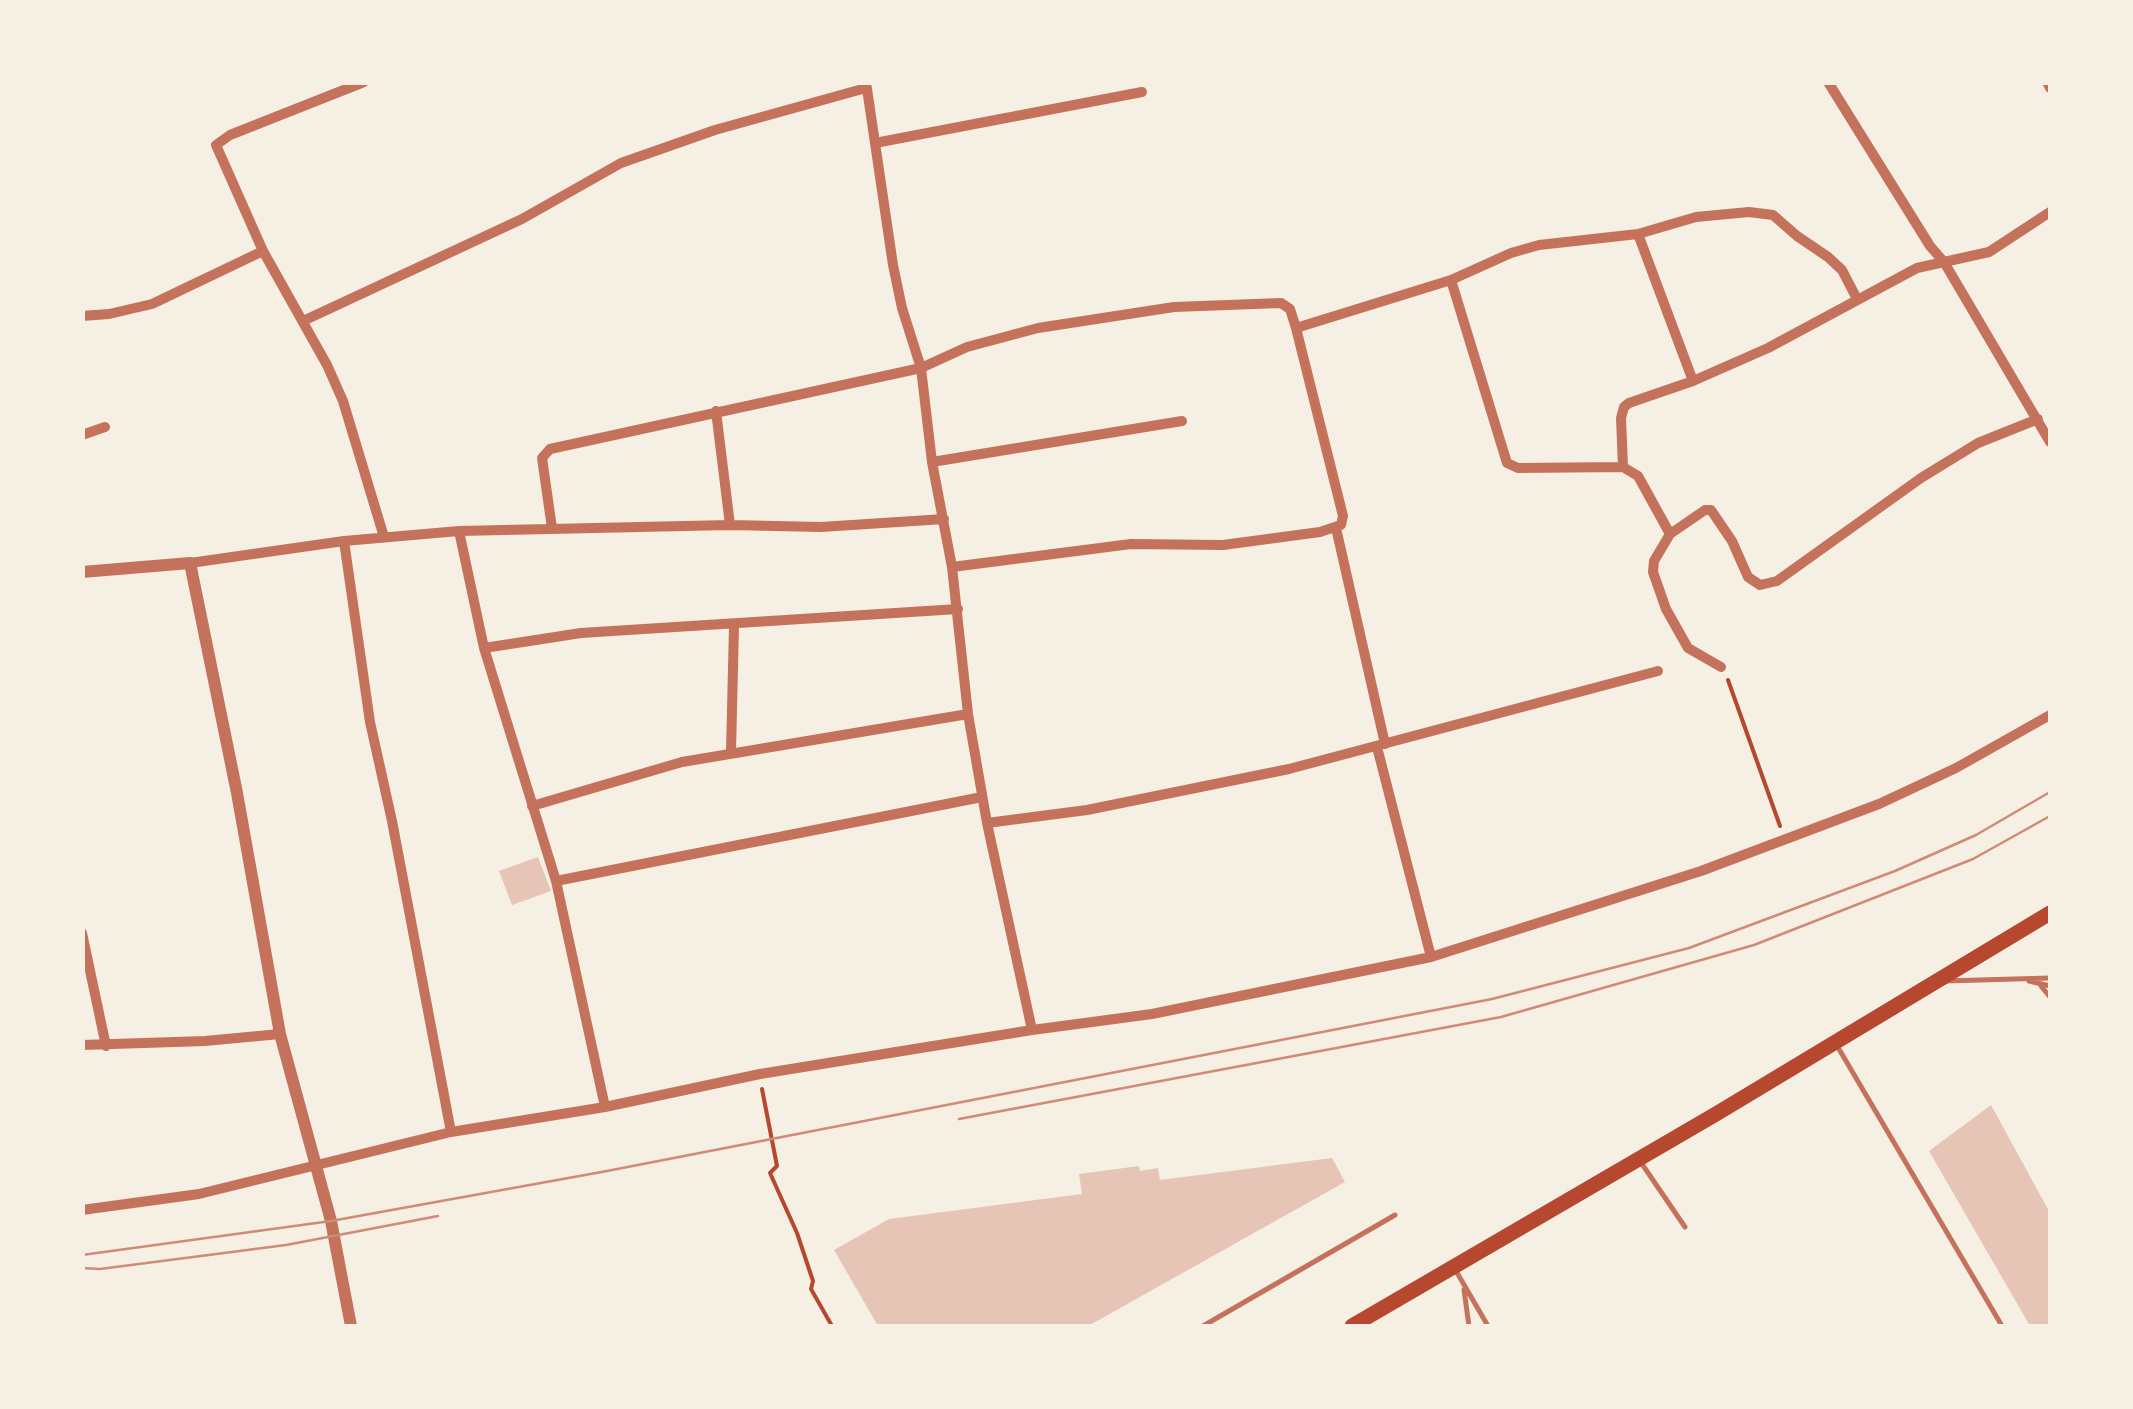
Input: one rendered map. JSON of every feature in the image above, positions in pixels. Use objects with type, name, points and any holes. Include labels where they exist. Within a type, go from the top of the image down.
[{"type":"main road","points":[[1352,1326],[2050,913]]},
{"type":"street","points":[[364,82],[216,145],[263,251],[327,365],[353,427],[384,538]]},
{"type":"street","points":[[1828,82],[1944,262],[2050,442]]},
{"type":"street","points":[[303,321],[522,218],[621,163],[866,85],[893,266],[922,368],[932,462],[952,567],[968,714],[982,797],[1032,1030]]},
{"type":"street","points":[[874,143],[1142,92]]},
{"type":"street","points":[[1296,328],[1451,280],[1539,244],[1638,234],[1696,218],[1749,212],[1773,215],[1838,265],[1857,299]]},
{"type":"street","points":[[1624,466],[1622,411],[1626,404],[1693,381],[1768,348],[1918,268],[1989,252],[2050,212]]},
{"type":"street","points":[[1638,234],[1693,381]]},
{"type":"street","points":[[82,316],[152,304],[263,251]]},
{"type":"street","points":[[1451,280],[1509,466],[1624,466],[1638,476],[1670,534]]},
{"type":"street","points":[[552,528],[542,458],[546,451],[716,410],[922,368],[968,346],[1009,334],[1174,307],[1281,303],[1290,309],[1343,516],[1336,528],[1224,545],[1130,544],[952,567]]},
{"type":"street","points":[[716,410],[730,525]]},
{"type":"street","points":[[1721,667],[1688,648],[1657,588],[1654,560],[1670,534],[1706,510],[1714,512],[1748,577],[1760,585],[1766,584],[1791,572],[1951,460],[2038,419]]},
{"type":"street","points":[[932,462],[1182,421]]},
{"type":"street","points":[[82,435],[104,427]]},
{"type":"street","points":[[82,572],[459,531],[730,525],[821,527],[944,519]]},
{"type":"street","points":[[1336,528],[1381,746],[1431,957]]},
{"type":"street","points":[[459,531],[484,648],[556,881],[605,1106]]},
{"type":"street","points":[[344,541],[370,722],[452,1132]]},
{"type":"street","points":[[190,562],[280,1034],[331,1221],[352,1326]]},
{"type":"street","points":[[484,648],[582,633],[958,610]]},
{"type":"street","points":[[731,752],[734,626]]},
{"type":"street","points":[[987,823],[1087,810],[1290,770],[1658,671]]},
{"type":"street","points":[[532,806],[682,762],[968,714]]},
{"type":"street","points":[[82,1210],[199,1194],[452,1132],[760,1074],[1152,1014],[1431,957],[1701,871],[1879,804],[1956,768],[2050,715]]},
{"type":"street","points":[[556,881],[982,797]]},
{"type":"street","points":[[82,933],[106,1046]]},
{"type":"street","points":[[82,1045],[280,1034]]},
{"type":"lane","points":[[2022,979],[2039,984],[2050,982]]},
{"type":"lane","points":[[1936,982],[2050,982]]},
{"type":"lane","points":[[2039,984],[2050,997]]},
{"type":"lane","points":[[1834,1041],[2002,1326]]},
{"type":"lane","points":[[1639,1159],[1685,1228]]},
{"type":"lane","points":[[1203,1326],[1395,1215]]},
{"type":"lane","points":[[1454,1268],[1488,1326]]},
{"type":"lane","points":[[1464,1285],[1468,1326]]},
{"type":"path","points":[[1721,667],[1784,837]]},
{"type":"path","points":[[760,1074],[777,1166],[770,1173],[797,1233],[813,1281],[811,1290],[832,1326]]},
{"type":"building","points":[[538,857],[551,891],[512,905],[499,871]]},
{"type":"building","points":[[1991,1105],[2050,1213],[2050,1326],[2030,1326],[1929,1151]]},
{"type":"building","points":[[1332,1158],[1345,1182],[1088,1326],[878,1326],[834,1250],[889,1219],[1082,1194],[1079,1174],[1139,1166],[1140,1171],[1158,1168],[1160,1180]]},
{"type":"tram line","points":[[82,1255],[331,1221],[607,1171],[1492,999],[1689,948],[1895,871],[1976,835],[2050,792]]},
{"type":"tram line","points":[[959,1119],[1501,1017],[1754,945],[1973,859],[2050,816]]},
{"type":"tram line","points":[[82,1268],[100,1269],[286,1245],[438,1216]]}]
